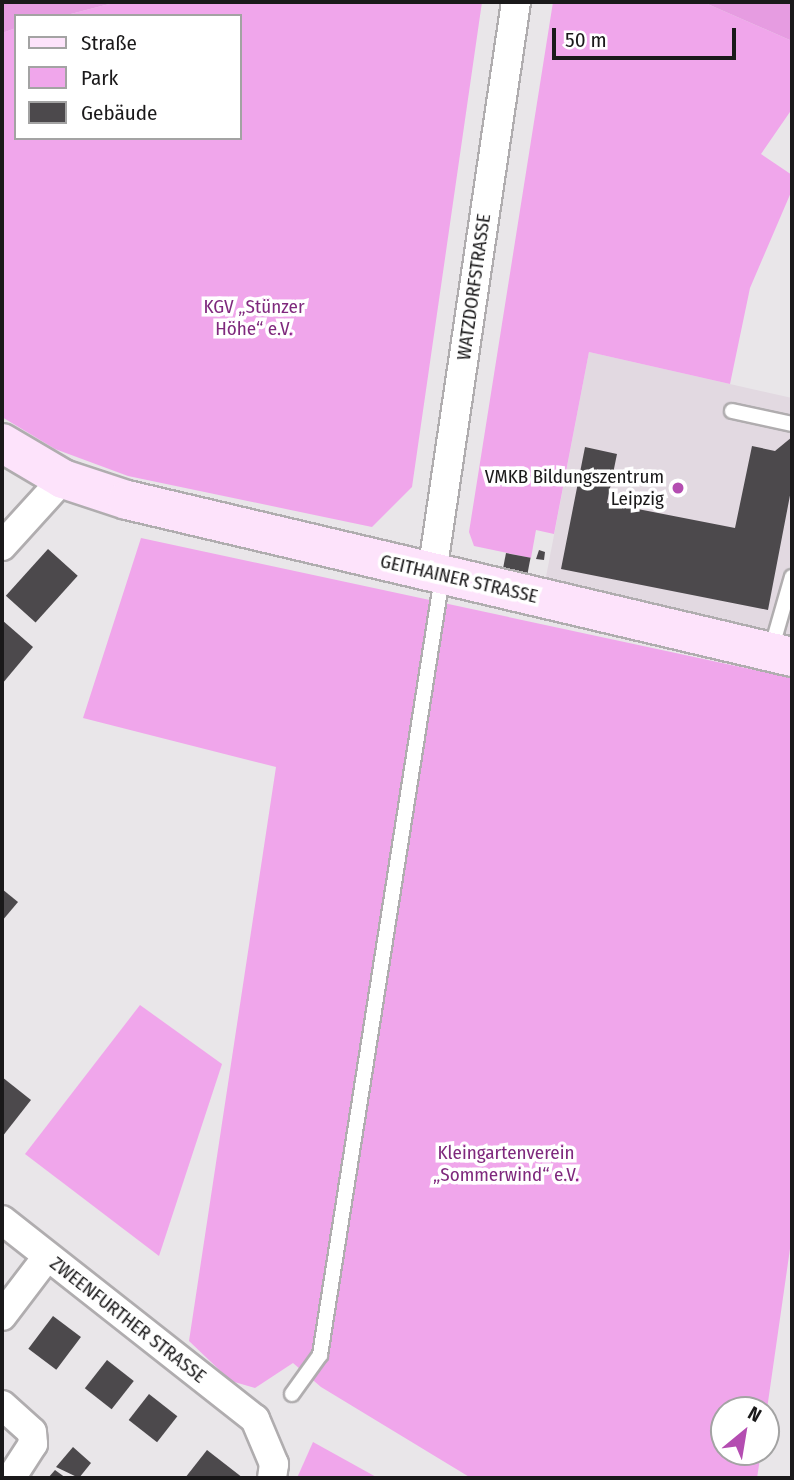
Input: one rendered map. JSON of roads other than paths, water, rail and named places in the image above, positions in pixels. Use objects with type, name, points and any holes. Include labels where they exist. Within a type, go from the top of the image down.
[{"type":"street","name":"WATZDORFSTRASSE","points":[[437,574],[516,2]]},
{"type":"street","name":"GEITHAINER STRASSE","points":[[2,443],[63,479],[127,500],[781,654]]},
{"type":"street","points":[[2,546],[63,479]]},
{"type":"street","name":"ZWEENFURTHER STRASSE","points":[[2,1220],[255,1419],[274,1464],[272,1478]]},
{"type":"street","points":[[2,1316],[47,1257]]},
{"type":"street","points":[[2,1405],[32,1432],[33,1444],[10,1478]]},
{"type":"lane","points":[[732,411],[792,424]]},
{"type":"lane","points":[[292,1394],[320,1354],[437,574]]},
{"type":"lane","points":[[781,654],[792,577]]},
{"type":"place","name":"VMKB Bildungszentrum Leipzig","points":[[678,488]]},
{"type":"park label","name":"KGV „Stünzer Höhe“ e.V.","points":[[254,318]]},
{"type":"park label","name":"Kleingartenverein „Sommerwind“ e.V.","points":[[506,1164]]}]
